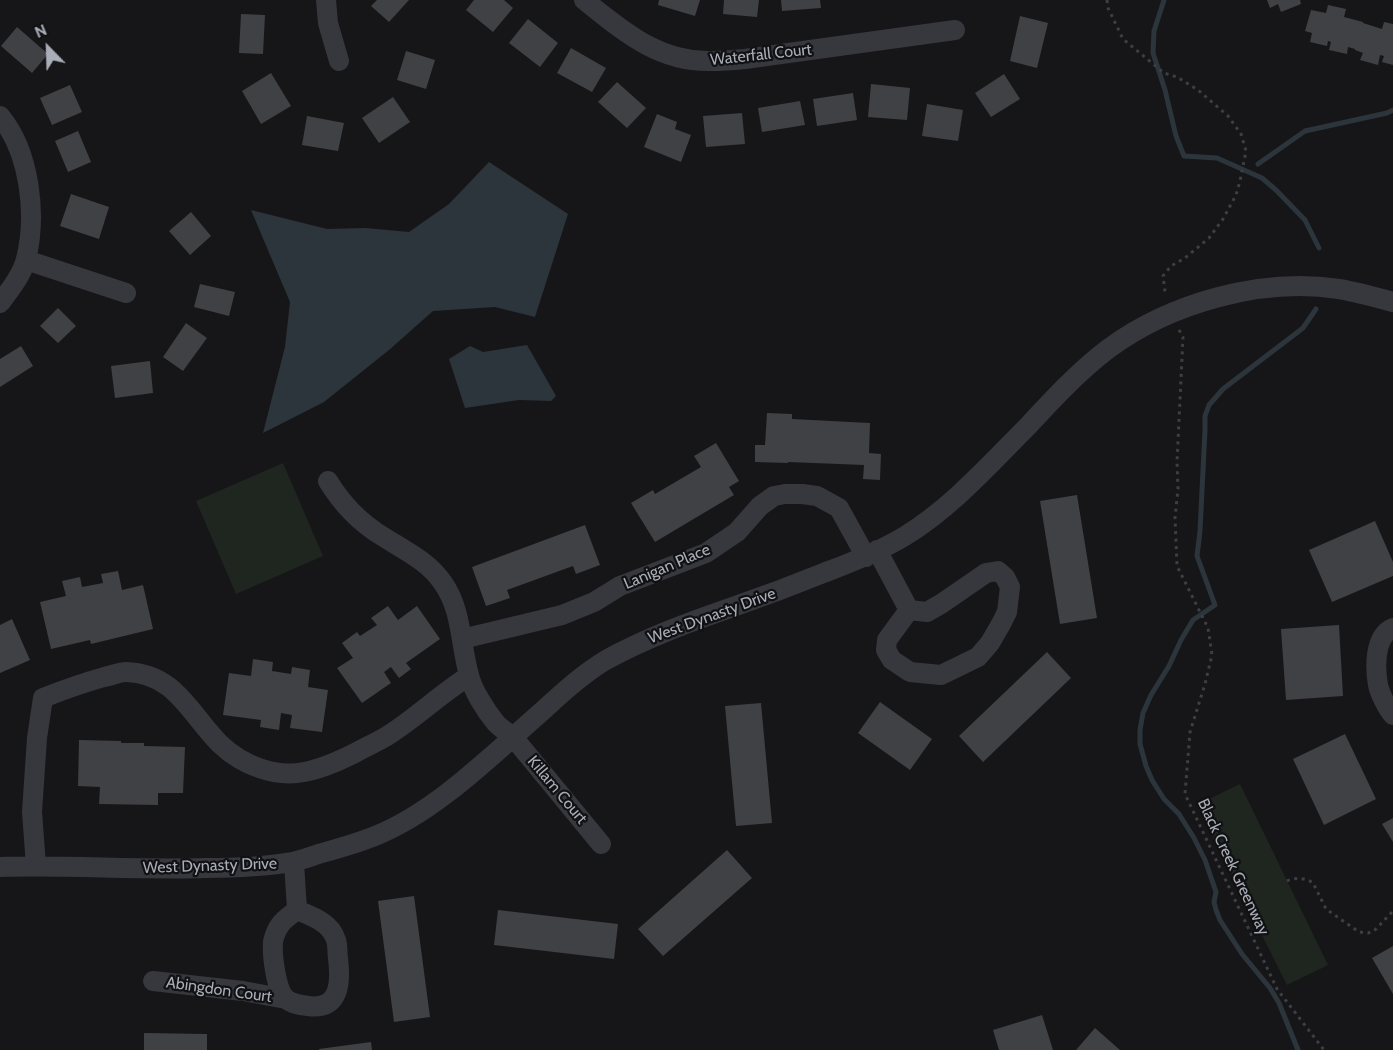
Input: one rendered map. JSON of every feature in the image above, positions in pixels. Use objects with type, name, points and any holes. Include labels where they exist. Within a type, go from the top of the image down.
[{"type":"street","points":[[326,0],[328,23],[339,60]]},
{"type":"street","name":"Waterfall Court","points":[[584,0],[630,36],[649,47],[686,60],[745,59],[955,30]]},
{"type":"street","points":[[0,116],[11,134],[26,169],[30,189],[31,219],[26,260],[15,282],[0,303]]},
{"type":"street","points":[[26,260],[126,293]]},
{"type":"street","name":"West Dynasty Drive","points":[[0,867],[183,869],[241,867],[294,862],[376,836],[402,824],[428,807],[513,737],[577,680],[624,650],[653,636],[872,554],[905,536],[970,485],[1075,378],[1104,352],[1172,312],[1244,291],[1273,288],[1338,289],[1393,302]]},
{"type":"street","name":"Killam Court","points":[[328,482],[348,509],[364,524],[435,572],[452,599],[459,618],[469,676],[479,696],[496,723],[513,737],[601,844]]},
{"type":"street","name":"Lanigan Place","points":[[462,639],[562,615],[594,602],[620,586],[706,553],[737,532],[760,506],[774,496],[784,494],[817,496],[839,508],[909,610]]},
{"type":"street","points":[[998,571],[1010,587],[1007,612],[990,643],[978,657],[941,675],[910,672],[892,660],[886,650],[887,640],[909,610],[927,612],[986,573],[998,571]]},
{"type":"street","points":[[1393,628],[1388,630],[1380,641],[1377,666],[1378,687],[1393,715]]},
{"type":"street","points":[[36,866],[32,802],[43,698],[69,687],[123,672],[147,674],[167,685],[186,703],[221,745],[243,761],[269,772],[287,774],[305,772],[341,760],[388,735],[469,676]]},
{"type":"street","points":[[294,862],[297,909]]},
{"type":"street","name":"Abingdon Court","points":[[297,909],[317,918],[329,928],[336,939],[339,986],[336,996],[325,1005],[313,1007],[296,1005],[280,992],[276,980],[273,940],[280,925],[297,909]]},
{"type":"street","name":"Abingdon Court","points":[[153,981],[243,991],[286,999]]},
{"type":"path","points":[[1107,0],[1108,8],[1123,39],[1164,73],[1177,77],[1198,90],[1228,116],[1241,134],[1246,151],[1236,195],[1223,219],[1209,238],[1185,258],[1171,266],[1163,276],[1164,291]]},
{"type":"path","name":"Black Creek Greenway","points":[[1177,327],[1183,337],[1175,518],[1177,566],[1207,625],[1212,655],[1190,732],[1185,794],[1277,989],[1324,1050]]},
{"type":"path","points":[[1287,881],[1298,879],[1313,883],[1326,909],[1359,932],[1374,931],[1393,911]]},
{"type":"shaded area","points":[[489,162],[568,214],[535,317],[495,307],[433,311],[324,402],[263,433],[285,347],[290,302],[251,210],[327,229],[365,228],[409,232],[449,204]]},
{"type":"shaded area","points":[[527,345],[556,396],[551,401],[519,400],[465,408],[449,359],[470,346],[483,352]]},
{"type":"shaded area","points":[[283,463],[323,556],[236,594],[196,501]]},
{"type":"shaded area","points":[[1240,784],[1328,965],[1287,985],[1197,805]]},
{"type":"building","points":[[377,0],[409,0],[389,22],[371,6]]},
{"type":"building","points":[[474,0],[504,0],[513,8],[493,32],[466,10]]},
{"type":"building","points":[[659,0],[700,0],[695,16],[658,5]]},
{"type":"building","points":[[724,0],[759,0],[757,17],[723,14]]},
{"type":"building","points":[[781,0],[820,0],[821,8],[782,11]]},
{"type":"building","points":[[1267,0],[1300,0],[1301,4],[1281,12],[1278,4],[1270,8]]},
{"type":"building","points":[[1328,5],[1346,9],[1344,17],[1382,29],[1384,22],[1393,24],[1393,65],[1382,62],[1384,56],[1380,55],[1378,65],[1360,60],[1363,53],[1355,49],[1348,47],[1347,54],[1329,50],[1331,42],[1328,41],[1327,46],[1310,42],[1312,33],[1305,31],[1311,10],[1326,13]]},
{"type":"building","points":[[241,14],[265,15],[263,54],[239,53]]},
{"type":"building","points":[[1020,16],[1048,23],[1037,68],[1010,61]]},
{"type":"building","points":[[528,19],[558,43],[540,67],[509,43]]},
{"type":"building","points":[[17,27],[48,54],[32,73],[1,46]]},
{"type":"building","points":[[571,48],[606,68],[592,92],[557,73]]},
{"type":"building","points":[[406,51],[435,60],[426,89],[397,80]]},
{"type":"building","points":[[271,73],[291,106],[261,124],[242,91]]},
{"type":"building","points":[[1004,74],[1020,99],[991,117],[975,93]]},
{"type":"building","points":[[617,82],[646,108],[627,128],[598,102]]},
{"type":"building","points":[[871,84],[910,88],[907,120],[868,117]]},
{"type":"building","points":[[70,85],[82,112],[52,125],[40,98]]},
{"type":"building","points":[[853,93],[857,120],[817,126],[813,99]]},
{"type":"building","points":[[393,97],[410,122],[379,143],[362,118]]},
{"type":"building","points":[[800,101],[805,125],[762,132],[758,108]]},
{"type":"building","points":[[927,104],[963,110],[958,141],[922,136]]},
{"type":"building","points":[[742,113],[745,144],[706,147],[703,116]]},
{"type":"building","points":[[657,114],[677,122],[675,129],[691,135],[681,162],[644,147]]},
{"type":"building","points":[[307,116],[344,123],[338,151],[302,145]]},
{"type":"building","points":[[78,131],[91,162],[68,172],[55,141]]},
{"type":"building","points":[[71,194],[109,207],[99,239],[60,226]]},
{"type":"building","points":[[191,212],[211,236],[190,255],[169,231]]},
{"type":"building","points":[[200,284],[235,292],[229,316],[194,307]]},
{"type":"building","points":[[58,308],[76,326],[58,343],[40,326]]},
{"type":"building","points":[[186,323],[207,338],[183,371],[163,357]]},
{"type":"building","points":[[21,346],[33,366],[0,387],[0,359]]},
{"type":"building","points":[[150,361],[153,393],[115,398],[111,366]]},
{"type":"building","points":[[767,413],[792,414],[792,419],[870,423],[869,453],[881,454],[880,480],[863,479],[864,465],[755,462],[755,445],[765,445]]},
{"type":"building","points":[[716,443],[739,481],[729,487],[734,495],[655,542],[631,503],[653,490],[655,494],[701,467],[694,456]]},
{"type":"building","points":[[1077,495],[1097,618],[1060,624],[1040,501]]},
{"type":"building","points":[[1375,521],[1393,562],[1393,576],[1332,602],[1309,550]]},
{"type":"building","points":[[585,525],[600,565],[576,574],[573,566],[507,590],[510,598],[486,606],[472,567]]},
{"type":"building","points":[[118,571],[122,590],[143,585],[153,629],[91,644],[90,640],[51,649],[40,602],[66,596],[62,581],[80,577],[82,587],[103,583],[101,574]]},
{"type":"building","points":[[388,606],[398,620],[417,606],[440,639],[406,663],[411,669],[399,678],[391,667],[384,672],[391,683],[362,703],[337,668],[353,658],[342,643],[357,632],[360,636],[377,625],[371,618]]},
{"type":"building","points":[[12,619],[30,660],[0,673],[0,625]]},
{"type":"building","points":[[1339,625],[1343,696],[1286,700],[1281,629]]},
{"type":"building","points":[[1047,652],[1071,678],[983,762],[959,736]]},
{"type":"building","points":[[253,659],[273,662],[272,671],[291,674],[292,667],[310,670],[308,687],[328,690],[322,732],[290,728],[292,715],[281,713],[279,730],[260,727],[261,720],[223,715],[229,673],[251,676]]},
{"type":"building","points":[[880,702],[932,739],[910,770],[858,733]]},
{"type":"building","points":[[761,703],[772,823],[736,826],[725,706]]},
{"type":"building","points":[[1345,734],[1376,799],[1324,825],[1293,759]]},
{"type":"building","points":[[79,740],[185,747],[183,793],[158,793],[158,805],[99,804],[100,787],[78,786]]},
{"type":"building","points":[[1393,818],[1393,842],[1382,824]]},
{"type":"building","points":[[727,850],[752,878],[663,956],[638,929]]},
{"type":"building","points":[[414,896],[430,1017],[394,1022],[378,901]]},
{"type":"building","points":[[498,910],[618,924],[614,959],[494,945]]},
{"type":"building","points":[[1393,946],[1393,994],[1372,958]]},
{"type":"building","points":[[1042,1015],[1053,1050],[999,1050],[993,1030]]},
{"type":"building","points":[[1095,1028],[1120,1050],[1076,1050]]},
{"type":"building","points":[[144,1033],[207,1034],[207,1050],[144,1050]]},
{"type":"building","points":[[371,1042],[372,1050],[319,1050],[319,1049]]},
{"type":"waterway","points":[[1164,0],[1154,31],[1153,53],[1176,136],[1184,156],[1217,158],[1262,178],[1305,220],[1319,248]]},
{"type":"waterway","points":[[1258,164],[1305,131],[1393,110]]},
{"type":"waterway","points":[[1298,1050],[1279,1003],[1220,920],[1214,902],[1216,892],[1205,860],[1179,814],[1164,799],[1152,780],[1140,744],[1140,730],[1143,713],[1151,695],[1169,666],[1181,640],[1193,620],[1215,605],[1197,556],[1205,416],[1209,405],[1223,389],[1303,328],[1316,309]]}]
